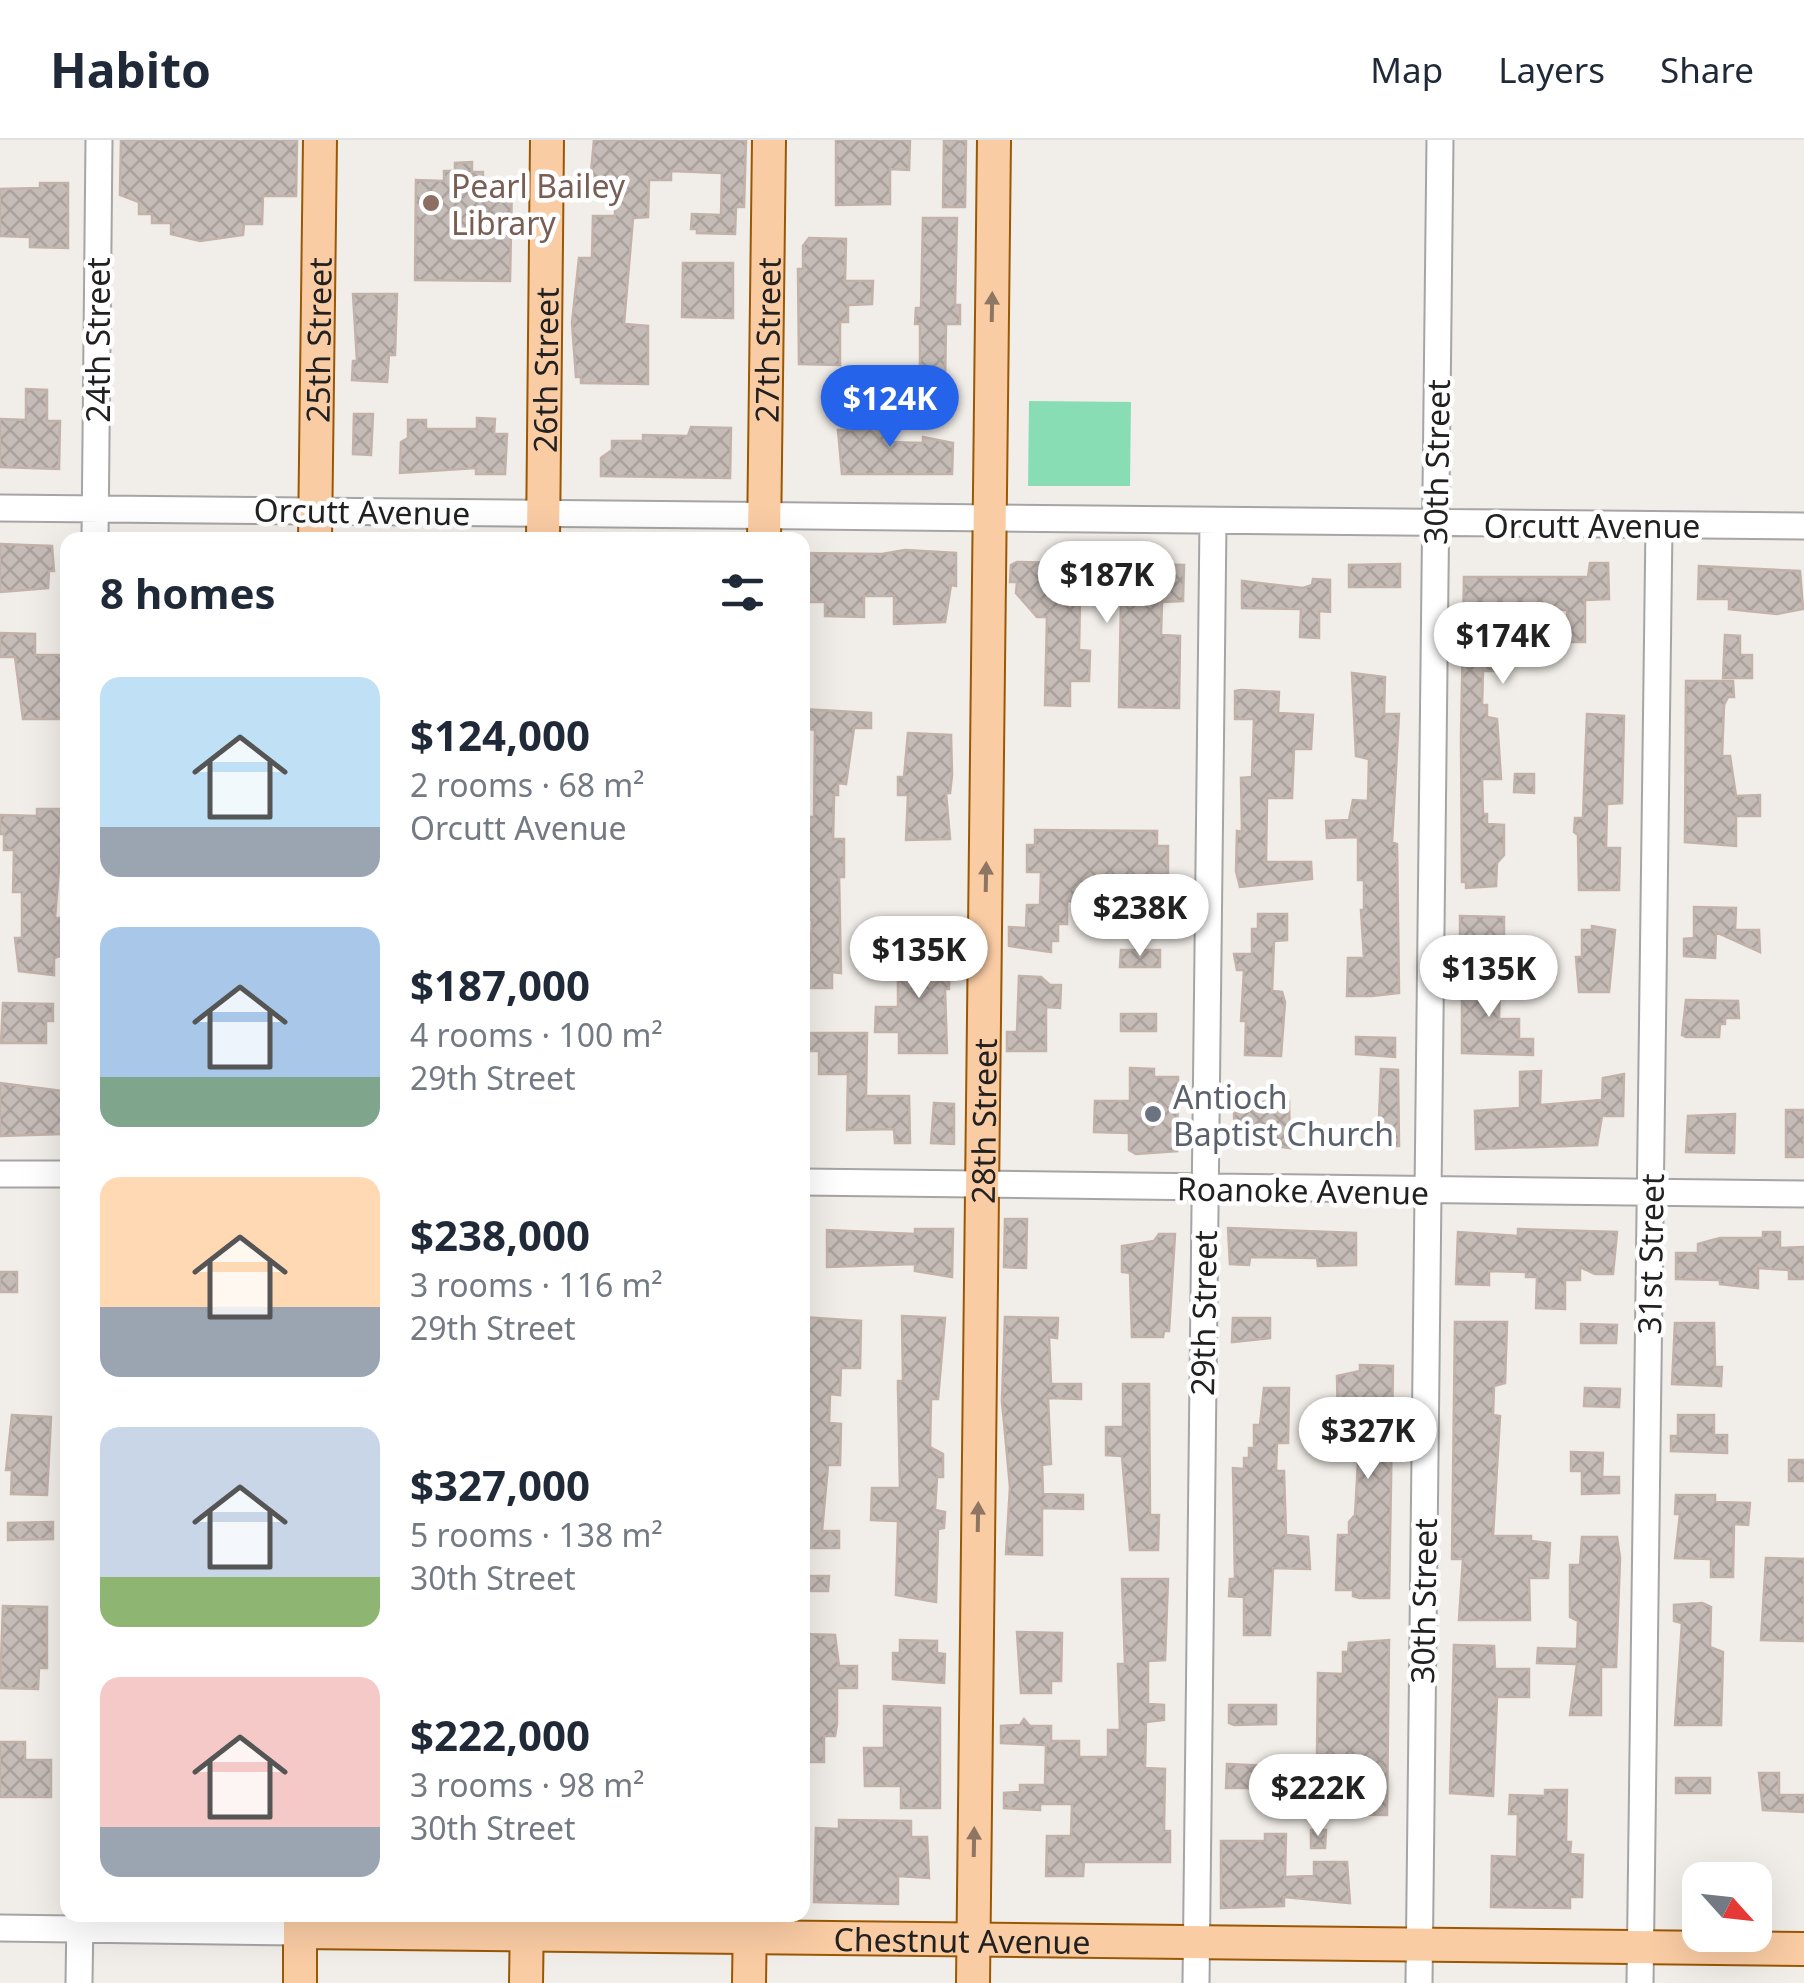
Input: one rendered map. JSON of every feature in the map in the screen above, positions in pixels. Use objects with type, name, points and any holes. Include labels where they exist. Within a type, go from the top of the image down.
[{"type":"main road","name":"25th Street","points":[[315,525],[320,140]]},
{"type":"main road","name":"26th Street","points":[[543,527],[546,140]]},
{"type":"main road","name":"27th Street","points":[[764,527],[769,140]]},
{"type":"main road","name":"28th Street","points":[[973,1983],[994,140]]},
{"type":"main road","name":"Chestnut Avenue","points":[[300,1923],[750,1926],[973,1940],[1804,1949]]},
{"type":"main road","points":[[300,1923],[300,1983]]},
{"type":"main road","points":[[526,1983],[527,1925]]},
{"type":"main road","points":[[749,1983],[750,1926]]},
{"type":"street","name":"24th Street","points":[[95,532],[99,140]]},
{"type":"street","name":"30th Street","points":[[1419,1983],[1440,140]]},
{"type":"street","name":"Orcutt Avenue","points":[[0,508],[96,510],[315,525],[764,527],[990,518],[1804,526]]},
{"type":"street","name":"29th Street","points":[[1196,1983],[1213,522]]},
{"type":"street","name":"31st Street","points":[[1640,1983],[1659,525]]},
{"type":"street","points":[[0,1174],[60,1174]]},
{"type":"street","name":"Roanoke Avenue","points":[[810,1182],[1804,1194]]},
{"type":"street","points":[[79,1983],[80,1922]]},
{"type":"street","name":"Chestnut Avenue","points":[[0,1928],[80,1922],[300,1923]]},
{"type":"green space","points":[[1029,401],[1131,402],[1130,486],[1028,486]]},
{"type":"building","points":[[121,140],[297,140],[296,196],[263,196],[262,224],[244,224],[243,235],[200,241],[171,234],[171,223],[152,223],[152,214],[139,214],[139,202],[120,195]]},
{"type":"building","points":[[594,140],[746,140],[744,207],[736,207],[735,234],[697,233],[697,229],[691,229],[692,214],[721,215],[722,173],[671,171],[671,180],[649,180],[648,217],[633,218],[624,324],[648,326],[648,384],[581,383],[581,377],[576,377],[572,323],[579,258],[592,258],[593,216],[615,216],[615,183],[590,183]]},
{"type":"building","points":[[836,140],[910,140],[909,170],[890,169],[890,204],[836,205]]},
{"type":"building","points":[[944,140],[966,140],[965,207],[943,207]]},
{"type":"building","points":[[472,162],[472,172],[483,172],[483,181],[512,181],[510,281],[415,280],[416,180],[444,181],[444,171],[455,171],[455,163]]},
{"type":"building","points":[[40,183],[68,183],[68,248],[30,247],[30,237],[0,236],[0,189],[40,188]]},
{"type":"building","points":[[923,218],[957,218],[955,305],[960,305],[960,324],[946,324],[945,384],[940,388],[913,388],[913,369],[920,369],[920,324],[915,324],[916,308],[921,308]]},
{"type":"building","points":[[809,238],[846,239],[845,281],[873,281],[872,304],[848,305],[848,322],[840,322],[840,365],[799,364],[798,269],[803,269],[803,246]]},
{"type":"building","points":[[683,263],[733,263],[733,318],[682,317]]},
{"type":"building","points":[[353,294],[397,294],[395,355],[389,355],[387,382],[352,380],[353,361],[357,361]]},
{"type":"building","points":[[26,389],[47,390],[47,421],[60,421],[59,469],[0,467],[0,419],[26,420]]},
{"type":"building","points":[[863,407],[890,408],[889,442],[923,443],[923,437],[953,443],[952,474],[842,474],[838,430],[863,430]]},
{"type":"building","points":[[354,414],[373,414],[371,455],[353,454]]},
{"type":"building","points":[[477,418],[495,419],[494,434],[507,434],[505,474],[476,474],[476,468],[400,473],[401,442],[408,438],[408,420],[426,420],[426,429],[477,429]]},
{"type":"building","points":[[691,427],[731,428],[730,478],[601,476],[601,458],[612,450],[612,441],[643,441],[643,435],[688,436]]},
{"type":"building","points":[[0,544],[52,546],[54,571],[49,571],[48,588],[0,592]]},
{"type":"building","points":[[905,550],[956,553],[956,586],[951,585],[945,622],[894,624],[894,596],[864,596],[864,617],[825,616],[825,602],[810,602],[810,553],[882,554]]},
{"type":"building","points":[[1590,563],[1608,563],[1609,599],[1585,600],[1585,642],[1569,642],[1567,610],[1536,609],[1536,641],[1506,641],[1506,671],[1483,671],[1482,705],[1487,705],[1487,717],[1497,719],[1501,779],[1482,779],[1483,814],[1487,814],[1487,824],[1504,825],[1504,855],[1497,863],[1496,886],[1466,888],[1466,882],[1462,882],[1461,738],[1464,577],[1588,577]]},
{"type":"building","points":[[1400,564],[1400,587],[1349,587],[1349,565]]},
{"type":"building","points":[[1011,565],[1184,565],[1183,601],[1162,602],[1161,635],[1180,636],[1179,708],[1119,707],[1121,598],[1080,598],[1079,650],[1090,651],[1089,681],[1070,681],[1070,706],[1045,705],[1047,617],[1037,617],[1016,593],[1017,582],[1010,582]]},
{"type":"building","points":[[1699,566],[1800,571],[1803,609],[1777,614],[1729,609],[1729,599],[1698,599]]},
{"type":"building","points":[[1313,579],[1330,580],[1330,612],[1319,611],[1319,638],[1300,637],[1301,609],[1242,608],[1242,581],[1303,588],[1312,585]]},
{"type":"building","points":[[0,633],[35,634],[35,655],[60,655],[60,719],[23,719],[15,657],[0,657]]},
{"type":"building","points":[[1725,635],[1740,636],[1740,655],[1752,655],[1752,678],[1723,678]]},
{"type":"building","points":[[1352,673],[1385,677],[1384,714],[1399,714],[1392,842],[1397,844],[1399,993],[1372,996],[1347,996],[1348,958],[1364,958],[1364,880],[1358,880],[1358,837],[1327,838],[1326,821],[1349,820],[1353,800],[1368,801],[1369,759],[1356,756]]},
{"type":"building","points":[[1686,681],[1733,681],[1734,697],[1728,697],[1724,705],[1722,756],[1730,756],[1736,796],[1760,795],[1760,816],[1736,816],[1736,846],[1685,842]]},
{"type":"building","points":[[1235,691],[1279,692],[1278,713],[1313,715],[1311,749],[1294,749],[1292,798],[1267,798],[1266,862],[1311,862],[1312,879],[1240,887],[1236,871],[1237,831],[1242,832],[1241,778],[1252,777],[1254,719],[1235,719]]},
{"type":"building","points":[[810,709],[871,713],[871,728],[854,728],[846,784],[838,783],[838,795],[834,795],[833,839],[844,839],[844,877],[839,877],[841,973],[832,972],[832,988],[810,988],[810,817],[814,817],[815,730],[810,729]]},
{"type":"building","points":[[1587,714],[1624,716],[1622,803],[1607,804],[1606,848],[1620,848],[1619,890],[1579,890],[1578,835],[1574,832],[1575,818],[1583,818]]},
{"type":"building","points":[[908,733],[951,735],[952,775],[950,793],[946,793],[950,839],[906,840],[908,795],[898,795],[898,777],[904,777]]},
{"type":"building","points":[[1515,774],[1534,774],[1534,793],[1514,792]]},
{"type":"building","points":[[37,809],[60,809],[55,918],[60,918],[60,956],[54,958],[54,975],[19,971],[15,938],[22,938],[22,892],[13,892],[14,850],[4,850],[4,834],[0,834],[0,815],[37,816]]},
{"type":"building","points":[[1035,830],[1157,831],[1157,846],[1168,846],[1168,874],[1150,874],[1150,902],[1067,901],[1067,924],[1058,924],[1058,941],[1051,941],[1051,952],[1009,946],[1009,927],[1026,928],[1027,905],[1040,905],[1041,872],[1027,872],[1027,845],[1035,845]]},
{"type":"building","points":[[1694,907],[1736,908],[1735,930],[1759,930],[1760,952],[1716,932],[1715,958],[1684,956],[1684,939],[1694,938]]},
{"type":"building","points":[[1258,914],[1287,914],[1287,940],[1274,941],[1272,991],[1282,992],[1285,1002],[1281,1056],[1245,1055],[1246,1021],[1241,1021],[1244,970],[1237,970],[1234,954],[1252,954],[1252,929],[1258,929]]},
{"type":"building","points":[[1460,916],[1504,917],[1504,944],[1460,944]]},
{"type":"building","points":[[1592,926],[1615,930],[1609,992],[1579,992],[1576,957],[1582,957],[1582,930],[1592,930]]},
{"type":"building","points":[[898,947],[950,948],[949,989],[945,989],[947,1053],[899,1053],[899,1032],[875,1032],[876,1007],[898,1007]]},
{"type":"building","points":[[1121,950],[1160,950],[1160,967],[1120,967]]},
{"type":"building","points":[[1500,975],[1499,1019],[1519,1019],[1519,1039],[1533,1039],[1533,1055],[1462,1053],[1462,976]]},
{"type":"building","points":[[1019,976],[1041,977],[1050,985],[1061,985],[1060,1008],[1046,1007],[1046,1051],[1007,1051],[1007,1032],[1017,1032]]},
{"type":"building","points":[[1686,1000],[1738,1001],[1739,1018],[1725,1018],[1719,1037],[1686,1037],[1682,1035]]},
{"type":"building","points":[[3,1003],[53,1004],[53,1021],[46,1021],[46,1043],[1,1043]]},
{"type":"building","points":[[1121,1014],[1156,1014],[1156,1031],[1121,1031]]},
{"type":"building","points":[[810,1033],[867,1033],[866,1096],[909,1096],[910,1143],[895,1143],[894,1129],[847,1130],[848,1074],[819,1074],[819,1051],[810,1051]]},
{"type":"building","points":[[1356,1037],[1395,1038],[1395,1057],[1356,1054]]},
{"type":"building","name":"Antioch Baptist Church","points":[[1130,1068],[1154,1069],[1154,1077],[1178,1077],[1177,1151],[1136,1154],[1129,1150],[1129,1133],[1094,1132],[1095,1101],[1130,1101]]},
{"type":"building","points":[[1381,1069],[1398,1070],[1399,1146],[1378,1146]]},
{"type":"building","points":[[1541,1071],[1540,1105],[1602,1100],[1603,1078],[1624,1074],[1623,1116],[1602,1116],[1597,1145],[1476,1149],[1475,1111],[1520,1108],[1520,1072]]},
{"type":"building","points":[[0,1083],[60,1091],[60,1134],[0,1136]]},
{"type":"building","points":[[1289,1101],[1290,1148],[1235,1141],[1234,1113],[1258,1108],[1258,1102]]},
{"type":"building","points":[[934,1103],[954,1104],[954,1144],[931,1143]]},
{"type":"building","points":[[1786,1110],[1804,1110],[1804,1157],[1786,1157]]},
{"type":"building","points":[[1735,1114],[1734,1153],[1686,1152],[1688,1116]]},
{"type":"building","points":[[1005,1219],[1027,1219],[1026,1268],[1004,1267]]},
{"type":"building","points":[[1228,1228],[1356,1233],[1356,1265],[1318,1266],[1317,1258],[1250,1257],[1249,1265],[1230,1264]]},
{"type":"building","points":[[915,1229],[953,1229],[952,1277],[915,1271],[915,1264],[827,1267],[827,1230],[915,1234]]},
{"type":"building","points":[[1518,1229],[1617,1232],[1613,1274],[1595,1274],[1580,1267],[1580,1280],[1565,1280],[1565,1309],[1536,1308],[1537,1277],[1526,1277],[1526,1272],[1489,1271],[1489,1285],[1456,1284],[1458,1232],[1518,1236]]},
{"type":"building","points":[[1763,1232],[1780,1232],[1780,1248],[1804,1247],[1804,1279],[1789,1279],[1789,1270],[1758,1268],[1758,1288],[1720,1284],[1720,1280],[1676,1279],[1676,1253],[1698,1253],[1698,1244],[1720,1238],[1763,1238]]},
{"type":"building","points":[[1159,1234],[1175,1234],[1169,1331],[1164,1331],[1163,1337],[1132,1337],[1130,1273],[1122,1272],[1122,1246],[1154,1241]]},
{"type":"building","points":[[0,1272],[17,1272],[17,1292],[0,1292]]},
{"type":"building","points":[[902,1316],[945,1318],[938,1399],[931,1399],[930,1447],[943,1454],[943,1477],[937,1477],[935,1510],[945,1512],[944,1528],[938,1529],[936,1602],[896,1595],[898,1521],[871,1520],[872,1488],[900,1488],[898,1381],[903,1381]]},
{"type":"building","points":[[1005,1317],[1058,1318],[1057,1338],[1049,1337],[1051,1384],[1081,1384],[1081,1399],[1048,1398],[1051,1464],[1042,1465],[1043,1494],[1083,1495],[1083,1509],[1042,1508],[1042,1555],[1006,1554],[1010,1487],[1002,1401]]},
{"type":"building","points":[[810,1318],[861,1321],[860,1368],[841,1368],[840,1395],[830,1394],[829,1423],[841,1424],[840,1465],[828,1465],[822,1531],[839,1531],[839,1548],[810,1548]]},
{"type":"building","points":[[1233,1318],[1270,1318],[1270,1338],[1232,1342]]},
{"type":"building","points":[[1455,1322],[1507,1322],[1505,1383],[1494,1386],[1493,1415],[1500,1416],[1493,1536],[1531,1536],[1531,1541],[1550,1543],[1548,1578],[1529,1578],[1530,1620],[1459,1620],[1463,1559],[1452,1559]]},
{"type":"building","points":[[1675,1323],[1714,1323],[1715,1367],[1722,1367],[1721,1386],[1672,1384]]},
{"type":"building","points":[[1581,1324],[1617,1325],[1616,1343],[1581,1343]]},
{"type":"building","points":[[1360,1365],[1393,1366],[1389,1598],[1359,1598],[1353,1596],[1353,1590],[1336,1590],[1338,1535],[1349,1535],[1349,1522],[1355,1515],[1360,1427],[1338,1427],[1337,1376],[1360,1371]]},
{"type":"building","points":[[1123,1384],[1149,1384],[1150,1515],[1159,1515],[1158,1550],[1130,1550],[1122,1456],[1106,1455],[1106,1427],[1123,1427]]},
{"type":"building","points":[[1264,1388],[1289,1388],[1288,1443],[1277,1443],[1276,1471],[1284,1471],[1286,1535],[1308,1537],[1310,1569],[1273,1568],[1270,1635],[1244,1635],[1244,1597],[1229,1596],[1230,1579],[1235,1579],[1233,1468],[1244,1469],[1244,1458],[1249,1458],[1249,1448],[1254,1448],[1254,1425],[1260,1425]]},
{"type":"building","points":[[1585,1388],[1620,1389],[1619,1407],[1584,1406]]},
{"type":"building","points":[[12,1415],[51,1417],[47,1495],[11,1494],[12,1470],[6,1470]]},
{"type":"building","points":[[1678,1415],[1714,1415],[1714,1435],[1727,1435],[1727,1453],[1671,1451],[1671,1436],[1678,1436]]},
{"type":"building","points":[[1571,1452],[1603,1453],[1602,1477],[1619,1477],[1619,1493],[1582,1494],[1582,1471],[1571,1471]]},
{"type":"building","points":[[1789,1460],[1804,1460],[1804,1481],[1789,1481]]},
{"type":"building","points":[[1676,1495],[1715,1495],[1715,1502],[1750,1503],[1748,1525],[1734,1524],[1733,1577],[1711,1577],[1711,1559],[1675,1558],[1680,1514],[1675,1514]]},
{"type":"building","points":[[53,1522],[53,1539],[8,1540],[8,1523]]},
{"type":"building","points":[[1582,1537],[1617,1537],[1620,1558],[1616,1667],[1601,1667],[1601,1715],[1570,1715],[1577,1664],[1537,1663],[1538,1648],[1577,1649],[1578,1621],[1570,1617],[1570,1565],[1580,1565]]},
{"type":"building","points":[[1766,1558],[1804,1559],[1804,1641],[1761,1640]]},
{"type":"building","points":[[810,1576],[829,1576],[828,1591],[810,1591]]},
{"type":"building","points":[[1122,1579],[1168,1579],[1165,1660],[1148,1661],[1148,1704],[1164,1705],[1164,1720],[1146,1722],[1145,1768],[1165,1769],[1164,1831],[1170,1831],[1170,1862],[1084,1862],[1083,1876],[1046,1876],[1047,1836],[1071,1836],[1072,1804],[1040,1804],[1040,1810],[1004,1808],[1004,1793],[1020,1792],[1020,1785],[1045,1785],[1046,1745],[1001,1743],[1001,1726],[1020,1725],[1024,1719],[1030,1726],[1051,1726],[1051,1741],[1079,1741],[1079,1757],[1108,1757],[1108,1730],[1120,1730],[1118,1664],[1125,1664]]},
{"type":"building","points":[[1702,1603],[1711,1607],[1710,1647],[1723,1652],[1721,1725],[1675,1725],[1682,1623],[1674,1621],[1674,1605]]},
{"type":"building","points":[[3,1606],[47,1607],[47,1668],[39,1668],[38,1689],[0,1688]]},
{"type":"building","points":[[1017,1632],[1062,1633],[1061,1681],[1051,1681],[1051,1693],[1021,1693]]},
{"type":"building","points":[[810,1634],[835,1635],[839,1666],[857,1666],[857,1688],[837,1688],[835,1736],[824,1736],[824,1762],[810,1762]]},
{"type":"building","points":[[900,1640],[937,1641],[937,1653],[945,1654],[944,1683],[893,1679],[893,1653],[900,1653]]},
{"type":"building","points":[[1389,1640],[1387,1815],[1316,1814],[1317,1794],[1350,1795],[1350,1757],[1317,1754],[1318,1673],[1343,1674],[1343,1652],[1348,1652],[1349,1643]]},
{"type":"building","points":[[1454,1645],[1494,1646],[1495,1669],[1529,1669],[1529,1697],[1497,1697],[1493,1796],[1450,1793]]},
{"type":"building","points":[[1229,1705],[1276,1705],[1276,1724],[1229,1723]]},
{"type":"building","points":[[884,1706],[940,1708],[940,1808],[901,1808],[901,1786],[865,1786],[864,1748],[884,1748]]},
{"type":"building","points":[[0,1742],[25,1742],[25,1760],[51,1760],[51,1797],[0,1797]]},
{"type":"building","points":[[1227,1764],[1272,1766],[1272,1788],[1226,1788]]},
{"type":"building","points":[[1759,1773],[1779,1773],[1779,1795],[1804,1795],[1804,1812],[1763,1810]]},
{"type":"building","points":[[1676,1778],[1710,1778],[1710,1793],[1676,1793]]},
{"type":"building","points":[[1545,1790],[1567,1790],[1566,1842],[1571,1842],[1570,1854],[1583,1855],[1582,1897],[1570,1897],[1570,1908],[1491,1907],[1492,1856],[1517,1857],[1518,1814],[1509,1814],[1510,1795],[1545,1796]]},
{"type":"building","points":[[839,1820],[911,1821],[911,1837],[927,1837],[929,1878],[898,1876],[898,1904],[814,1902],[816,1828],[839,1829]]},
{"type":"building","points":[[1311,1830],[1326,1830],[1325,1848],[1311,1848]]},
{"type":"building","points":[[1265,1834],[1286,1834],[1285,1877],[1314,1876],[1314,1862],[1347,1862],[1350,1903],[1284,1897],[1284,1906],[1221,1908],[1221,1841],[1265,1841]]},
{"type":"place","name":"Pearl Bailey Library","points":[[431,203]]},
{"type":"place","name":"Antioch Baptist Church","points":[[1153,1114]]}]
